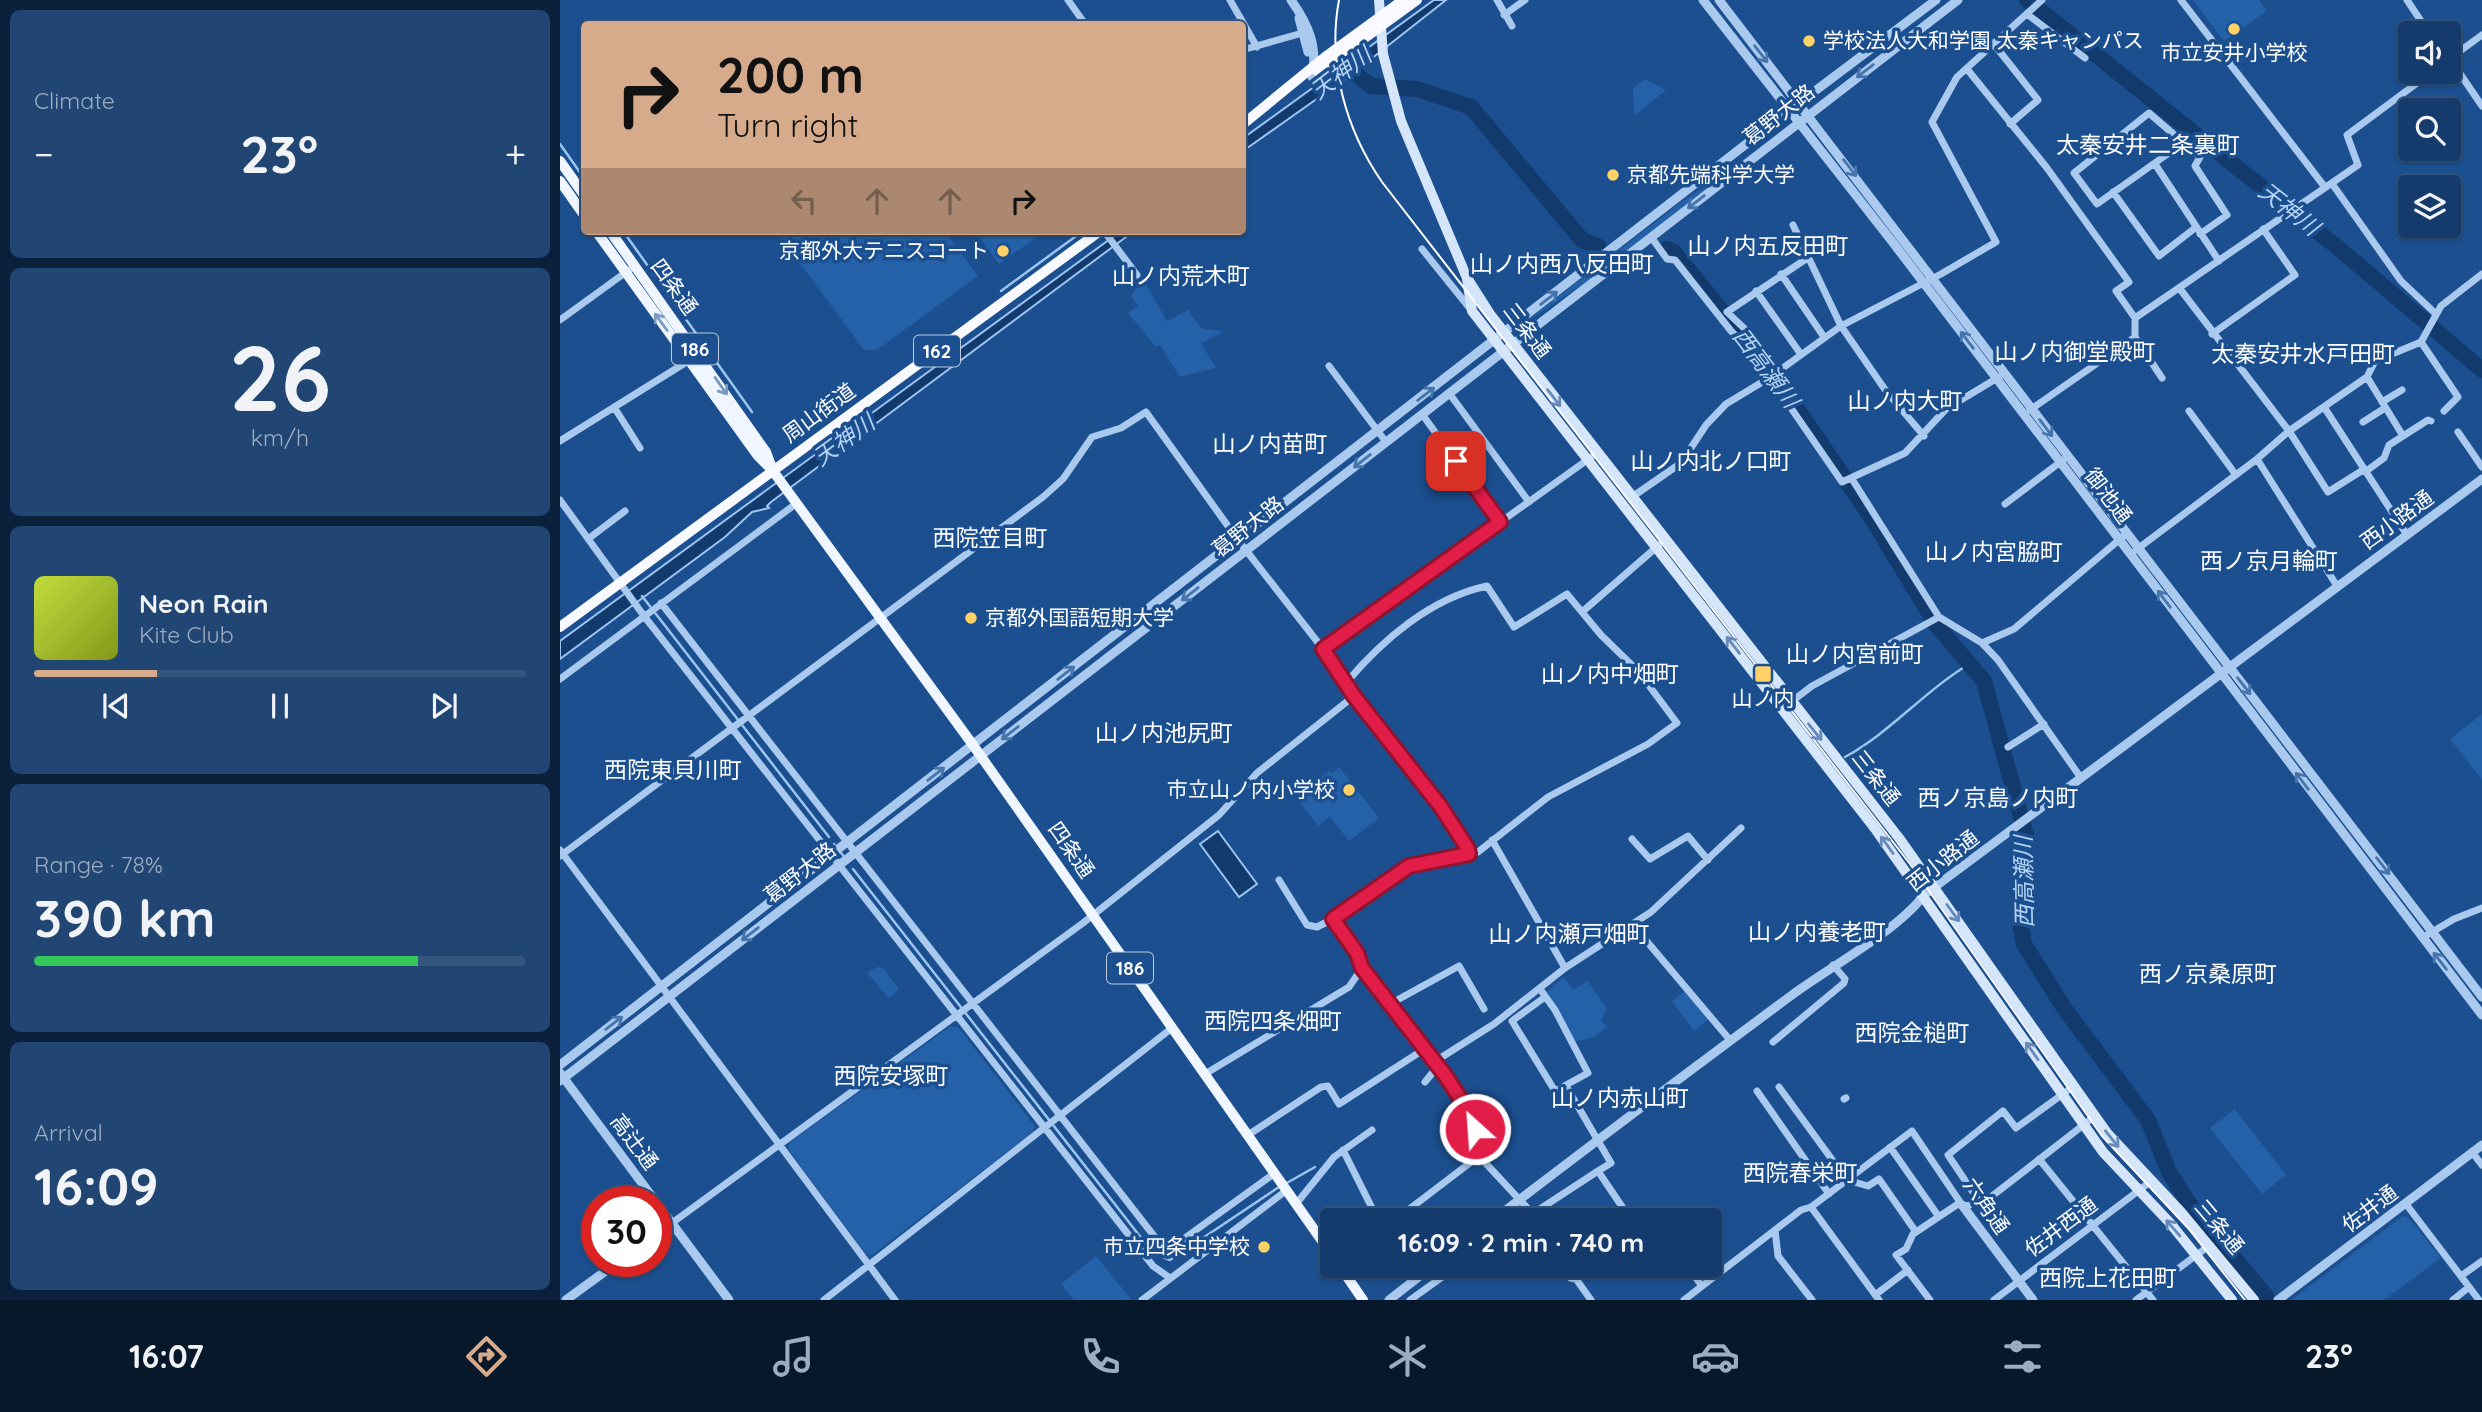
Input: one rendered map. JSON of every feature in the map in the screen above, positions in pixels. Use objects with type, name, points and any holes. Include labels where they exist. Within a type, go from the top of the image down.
[{"type":"highway","points":[[1381,25],[1403,0]]},
{"type":"highway","points":[[1246,122],[1326,61],[1417,0]]},
{"type":"highway","name":"周山街道","points":[[560,627],[622,586],[776,474],[1099,235]]},
{"type":"main road","name":"三条通","points":[[1379,0],[1383,54],[1390,88],[1467,278],[1593,456],[1924,895],[2084,1126],[2137,1191],[2170,1223],[2232,1300]]},
{"type":"main road","points":[[560,161],[581,191]]},
{"type":"main road","points":[[560,181],[581,211]]},
{"type":"main road","name":"四条通","points":[[600,235],[630,269],[766,452],[776,474],[981,756],[1320,1238]]},
{"type":"main road","name":"四条通","points":[[612,235],[630,269]]},
{"type":"main road","name":"三条通","points":[[1467,278],[1472,311],[1593,456],[1632,497],[1661,544],[1791,702],[1934,887],[2095,1116],[2150,1182],[2210,1245],[2254,1300]]},
{"type":"main road","points":[[1348,1278],[1363,1300]]},
{"type":"street","points":[[1068,0],[1083,21]]},
{"type":"street","points":[[1230,0],[1242,21]]},
{"type":"street","points":[[1497,0],[1511,26]]},
{"type":"street","points":[[1504,15],[1525,0]]},
{"type":"street","name":"御池通","points":[[1703,0],[1791,110],[2023,414],[2064,459]]},
{"type":"street","name":"御池通","points":[[1719,0],[2006,373],[2064,459],[2122,537],[2130,555],[2482,1015]]},
{"type":"street","name":"葛野大路","points":[[560,1065],[1799,103],[1936,0]]},
{"type":"street","name":"葛野大路","points":[[561,1077],[981,756],[1958,0]]},
{"type":"street","points":[[2181,0],[2324,187]]},
{"type":"street","points":[[2407,0],[2421,21]]},
{"type":"street","points":[[1632,497],[1681,463],[1706,425],[1726,404],[1769,378],[1800,353],[1841,326],[1923,284],[1996,242],[1933,122],[1949,89],[1993,43],[2041,1]]},
{"type":"street","points":[[1292,2],[1313,50],[1313,72]]},
{"type":"street","points":[[2029,12],[2085,58]]},
{"type":"street","points":[[1246,28],[1257,47]]},
{"type":"street","points":[[1246,49],[1307,32]]},
{"type":"street","points":[[1307,32],[1309,62],[1313,72]]},
{"type":"street","points":[[2461,50],[2482,35]]},
{"type":"street","points":[[1993,43],[2038,100],[2010,124]]},
{"type":"street","points":[[1313,50],[1326,61]]},
{"type":"street","points":[[1967,69],[2046,168],[2129,282],[2116,291],[2136,318],[2135,337],[2162,378]]},
{"type":"street","points":[[2461,75],[2482,106]]},
{"type":"street","points":[[2136,318],[2295,205],[2324,187],[2333,185],[2358,165],[2347,135],[2416,84]]},
{"type":"street","points":[[2113,192],[2159,256],[2227,215],[2195,166],[2200,157],[2149,113],[2074,173],[2097,204],[2113,192],[2148,166],[2155,164],[2183,143]]},
{"type":"street","points":[[2155,164],[2219,261]]},
{"type":"street","points":[[2333,185],[2401,281],[2435,318]]},
{"type":"street","points":[[1793,225],[1841,326],[1886,391],[1924,436]]},
{"type":"street","points":[[2212,334],[2295,275],[2263,229]]},
{"type":"street","points":[[1106,235],[1138,275]]},
{"type":"street","points":[[1651,237],[1667,259],[1675,260],[1731,331],[1751,350],[1842,482],[1905,453],[1924,436],[1946,409],[2006,373]]},
{"type":"street","points":[[1422,249],[1472,311]]},
{"type":"street","points":[[1778,370],[1752,337],[1727,312],[1810,257]]},
{"type":"street","points":[[560,320],[630,269]]},
{"type":"street","points":[[1781,274],[1824,337]]},
{"type":"street","points":[[2130,555],[2257,459],[2289,431],[2367,377],[2375,361],[2421,342],[2435,318],[2482,274]]},
{"type":"street","points":[[2180,289],[2289,431],[2328,492],[2384,458],[2389,445],[2428,420],[2431,421]]},
{"type":"street","points":[[1756,291],[1800,353]]},
{"type":"street","points":[[2023,414],[2135,337]]},
{"type":"street","points":[[2421,342],[2458,397],[2444,411]]},
{"type":"street","points":[[560,441],[694,357]]},
{"type":"street","points":[[1328,366],[1386,442]]},
{"type":"street","points":[[2367,377],[2403,436]]},
{"type":"street","points":[[2363,422],[2402,390]]},
{"type":"street","points":[[1449,393],[1529,502]]},
{"type":"street","points":[[614,407],[640,448]]},
{"type":"street","points":[[2324,407],[2407,534]]},
{"type":"street","points":[[2189,411],[2236,475]]},
{"type":"street","points":[[895,1300],[561,854],[733,729],[880,616],[1042,497],[1063,479],[1092,437],[1121,428],[1146,412],[1246,551],[1323,649],[1354,696],[1441,807],[1469,854]]},
{"type":"street","points":[[1422,414],[1500,522]]},
{"type":"street","points":[[2458,432],[2482,467]]},
{"type":"street","points":[[1323,649],[1593,456]]},
{"type":"street","points":[[2005,504],[2064,459]]},
{"type":"street","points":[[2257,459],[2337,586]]},
{"type":"street","points":[[1849,480],[1936,619],[1982,643],[2081,778]]},
{"type":"street","name":"西小路通","points":[[1509,1208],[1730,1040],[1912,908],[1934,887],[2482,480]]},
{"type":"street","points":[[560,500],[637,607],[646,615],[733,729],[973,1003],[1161,1245],[1171,1248],[1282,1183]]},
{"type":"street","points":[[560,679],[797,503]]},
{"type":"street","points":[[588,538],[625,511]]},
{"type":"street","points":[[1275,511],[1283,522]]},
{"type":"street","points":[[1982,643],[2014,629],[2122,537]]},
{"type":"street","name":"御池通","points":[[2122,537],[2139,548],[2482,997]]},
{"type":"street","points":[[1582,612],[1661,544]]},
{"type":"street","points":[[1279,880],[1307,925],[1317,927],[1333,919],[1409,866],[1478,852],[1548,797],[1648,744],[1676,723],[1638,671],[1567,594],[1514,627],[1487,586],[1443,599],[1365,660],[1346,683]]},
{"type":"street","points":[[660,605],[749,716],[957,1015],[1153,1266],[1170,1278]]},
{"type":"street","points":[[1791,702],[1812,686],[1936,619]]},
{"type":"street","points":[[672,1223],[1092,914],[1219,815],[1257,773],[1354,696]]},
{"type":"street","points":[[2008,747],[2044,724]]},
{"type":"street","points":[[901,800],[909,811]]},
{"type":"street","points":[[1543,994],[1588,1073],[1555,1091],[1512,1021],[1543,994],[1565,968],[1633,925],[1670,897],[1741,828]]},
{"type":"street","points":[[1632,839],[1650,859],[1688,836],[1708,860]]},
{"type":"street","points":[[1492,840],[1565,968]]},
{"type":"street","points":[[769,903],[777,913]]},
{"type":"street","points":[[2422,938],[2432,930],[2482,908]]},
{"type":"street","points":[[1333,919],[1357,953],[1362,968],[1436,1064],[1475,1121],[1472,1144],[1479,1156],[1526,1208]]},
{"type":"street","points":[[1633,925],[1730,1040]]},
{"type":"street","points":[[720,941],[727,951]]},
{"type":"street","points":[[1773,1042],[1844,983],[1845,979],[1833,965]]},
{"type":"street","points":[[1390,1004],[1459,966],[1484,1009]]},
{"type":"street","points":[[1205,1074],[1349,987],[1362,968]]},
{"type":"street","points":[[1425,1083],[1436,1064],[1543,994]]},
{"type":"street","points":[[824,1300],[1172,1028]]},
{"type":"street","points":[[1248,1135],[1321,1087],[1328,1086],[1339,1104],[1423,1050]]},
{"type":"street","name":"高辻通","points":[[561,1077],[644,1186]]},
{"type":"street","points":[[1540,1208],[1611,1163],[1566,1086]]},
{"type":"street","points":[[1979,1201],[1948,1155],[2003,1111],[2016,1128],[2074,1086]]},
{"type":"street","points":[[1779,1087],[1847,1180],[1868,1186],[1879,1179],[1916,1232]]},
{"type":"street","points":[[1757,1091],[1829,1194]]},
{"type":"street","points":[[1930,1300],[1896,1255],[1906,1249],[1916,1232],[1958,1204],[1992,1196],[2095,1116]]},
{"type":"street","points":[[1296,1204],[1343,1150],[1372,1130]]},
{"type":"street","name":"六角通","points":[[1890,1147],[1912,1131],[1962,1205],[2033,1300]]},
{"type":"street","name":"佐井通","points":[[2278,1300],[2482,1145]]},
{"type":"street","points":[[1684,1300],[1801,1210],[1811,1207],[1890,1147],[1939,1217]]},
{"type":"street","points":[[1343,1150],[1372,1208]]},
{"type":"street","points":[[2472,1152],[2482,1165]]},
{"type":"street","points":[[1411,1208],[1479,1156]]},
{"type":"street","points":[[2039,1159],[2153,1300]]},
{"type":"street","points":[[1598,1171],[1623,1208]]},
{"type":"street","name":"佐井西通","points":[[1994,1300],[2150,1182]]},
{"type":"street","points":[[1142,1300],[1282,1183]]},
{"type":"street","points":[[2406,1204],[2479,1300]]},
{"type":"street","points":[[1811,1207],[1877,1298],[1908,1270]]},
{"type":"street","name":"高辻通","points":[[672,1223],[729,1300]]},
{"type":"street","points":[[1775,1230],[1778,1256],[1812,1300]]},
{"type":"street","points":[[2136,1300],[2210,1245]]},
{"type":"street","points":[[2461,1276],[2482,1261]]},
{"type":"street","points":[[566,1300],[597,1277]]},
{"type":"street","points":[[1389,1300],[1417,1278]]},
{"type":"street","points":[[1410,1300],[1441,1278]]},
{"type":"street","points":[[1571,1278],[1576,1279],[1591,1300]]},
{"type":"street","points":[[1696,1278],[1702,1286]]},
{"type":"street","points":[[2453,1300],[2469,1287]]},
{"type":"shaded area","name":"市立安井小学校","points":[[2193,0],[2259,0],[2267,11],[2224,41]]},
{"type":"shaded area","points":[[1645,79],[1666,90],[1634,116],[1633,88]]},
{"type":"shaded area","points":[[1781,130],[1595,276],[1520,326],[1688,197],[1718,179]]},
{"type":"shaded area","points":[[788,235],[948,235],[978,276],[877,350],[864,350],[782,239]]},
{"type":"shaded area","name":"京都外大テニスコート","points":[[978,235],[1034,235],[1036,238],[999,264]]},
{"type":"shaded area","points":[[1143,279],[1167,321],[1188,310],[1201,328],[1220,331],[1221,333],[1201,343],[1216,368],[1180,377],[1160,345],[1155,346],[1128,313],[1138,306],[1131,296]]},
{"type":"shaded area","points":[[2482,714],[2482,780],[2450,739]]},
{"type":"shaded area","points":[[1339,767],[1379,818],[1349,841],[1330,817],[1318,826],[1296,797],[1329,771],[1333,773]]},
{"type":"shaded area","points":[[877,967],[883,968],[899,989],[889,998],[867,973]]},
{"type":"shaded area","points":[[1564,977],[1573,990],[1588,981],[1607,1009],[1601,1020],[1607,1027],[1594,1037],[1574,1042],[1547,992]]},
{"type":"shaded area","points":[[1685,991],[1710,1019],[1694,1031],[1672,1001]]},
{"type":"shaded area","points":[[951,1026],[958,1027],[1034,1125],[1033,1132],[872,1255],[866,1254],[788,1149],[790,1142]]},
{"type":"shaded area","points":[[2235,1109],[2286,1175],[2262,1194],[2210,1128]]},
{"type":"shaded area","points":[[2403,1216],[2408,1217],[2441,1258],[2384,1300],[2291,1300]]},
{"type":"shaded area","points":[[1096,1256],[1132,1300],[1074,1300],[1061,1284]]},
{"type":"water","points":[[1434,0],[1446,0],[1352,74],[1246,149],[1246,136]]},
{"type":"water","points":[[1116,235],[1129,235],[771,502],[767,506],[769,508],[752,512],[725,537],[560,659],[560,641]]},
{"type":"water","points":[[1218,831],[1257,884],[1239,897],[1200,844]]},
{"type":"waterway","name":"天神川","points":[[2027,0],[2342,251],[2482,370]]},
{"type":"waterway","name":"西高瀬川","points":[[1348,68],[1371,86],[1417,89],[1471,107],[1582,240],[1598,246]]},
{"type":"waterway","points":[[560,144],[581,174]]},
{"type":"waterway","points":[[626,235],[752,412]]},
{"type":"waterway","points":[[1001,291],[1078,235]]},
{"type":"waterway","name":"西高瀬川","points":[[1667,249],[1674,252],[1777,379],[1873,520],[1937,626],[1984,681],[2026,835],[2021,928],[2024,944],[2064,1008],[2148,1120],[2169,1172],[2192,1208],[2266,1296]]},
{"type":"waterway","points":[[642,596],[829,837]]},
{"type":"waterway","points":[[1845,757],[1878,736],[1938,686],[1971,663]]},
{"type":"waterway","points":[[834,844],[846,859]]},
{"type":"waterway","points":[[853,869],[1153,1253],[1170,1260],[1279,1187]]},
{"type":"waterway","points":[[1285,1184],[1315,1167]]},
{"type":"tram line","points":[[1339,0],[1336,48],[1342,96],[1358,141],[1382,182],[1910,864],[2102,1136],[2188,1228],[2245,1300]]},
{"type":"place","name":"市立安井小学校","points":[[2234,29]]},
{"type":"place","name":"学校法人大和学園 太秦キャンパス","points":[[1809,41]]},
{"type":"place","name":"京都先端科学大学","points":[[1613,175]]},
{"type":"place","name":"京都外大テニスコート","points":[[1003,251]]},
{"type":"place","name":"京都外国語短期大学","points":[[971,618]]},
{"type":"place","name":"山ノ内","points":[[1763,674]]},
{"type":"place","name":"市立山ノ内小学校","points":[[1349,790]]},
{"type":"place","name":"市立四条中学校","points":[[1264,1247]]},
{"type":"district","name":"太秦安井二条裏町","points":[[2148,145]]},
{"type":"district","name":"山ノ内五反田町","points":[[1768,246]]},
{"type":"district","name":"山ノ内西八反田町","points":[[1562,264]]},
{"type":"district","name":"山ノ内荒木町","points":[[1181,276]]},
{"type":"district","name":"山ノ内御堂殿町","points":[[2075,352]]},
{"type":"district","name":"太秦安井水戸田町","points":[[2303,354]]},
{"type":"district","name":"山ノ内大町","points":[[1905,401]]},
{"type":"district","name":"山ノ内苗町","points":[[1270,444]]},
{"type":"district","name":"山ノ内北ノ口町","points":[[1711,461]]},
{"type":"district","name":"西院笠目町","points":[[990,538]]},
{"type":"district","name":"山ノ内宮脇町","points":[[1994,552]]},
{"type":"district","name":"西ノ京月輪町","points":[[2269,561]]},
{"type":"district","name":"山ノ内宮前町","points":[[1855,654]]},
{"type":"district","name":"山ノ内中畑町","points":[[1610,674]]},
{"type":"district","name":"山ノ内池尻町","points":[[1164,733]]},
{"type":"district","name":"西院東貝川町","points":[[673,770]]},
{"type":"district","name":"西ノ京島ノ内町","points":[[1998,798]]},
{"type":"district","name":"山ノ内養老町","points":[[1817,932]]},
{"type":"district","name":"山ノ内瀬戸畑町","points":[[1569,934]]},
{"type":"district","name":"西ノ京桑原町","points":[[2208,974]]},
{"type":"district","name":"西院四条畑町","points":[[1273,1021]]},
{"type":"district","name":"西院金槌町","points":[[1912,1033]]},
{"type":"district","name":"西院安塚町","points":[[891,1076]]},
{"type":"district","name":"山ノ内赤山町","points":[[1620,1098]]},
{"type":"district","name":"西院春栄町","points":[[1800,1173]]},
{"type":"district","name":"西院上花田町","points":[[2108,1278]]},
{"type":"route","points":[[1456,461],[1500,522],[1323,649],[1354,696],[1441,807],[1468,849],[1469,854],[1409,866],[1333,919],[1357,953],[1362,968],[1445,1075],[1475,1121],[1475,1129]]}]
